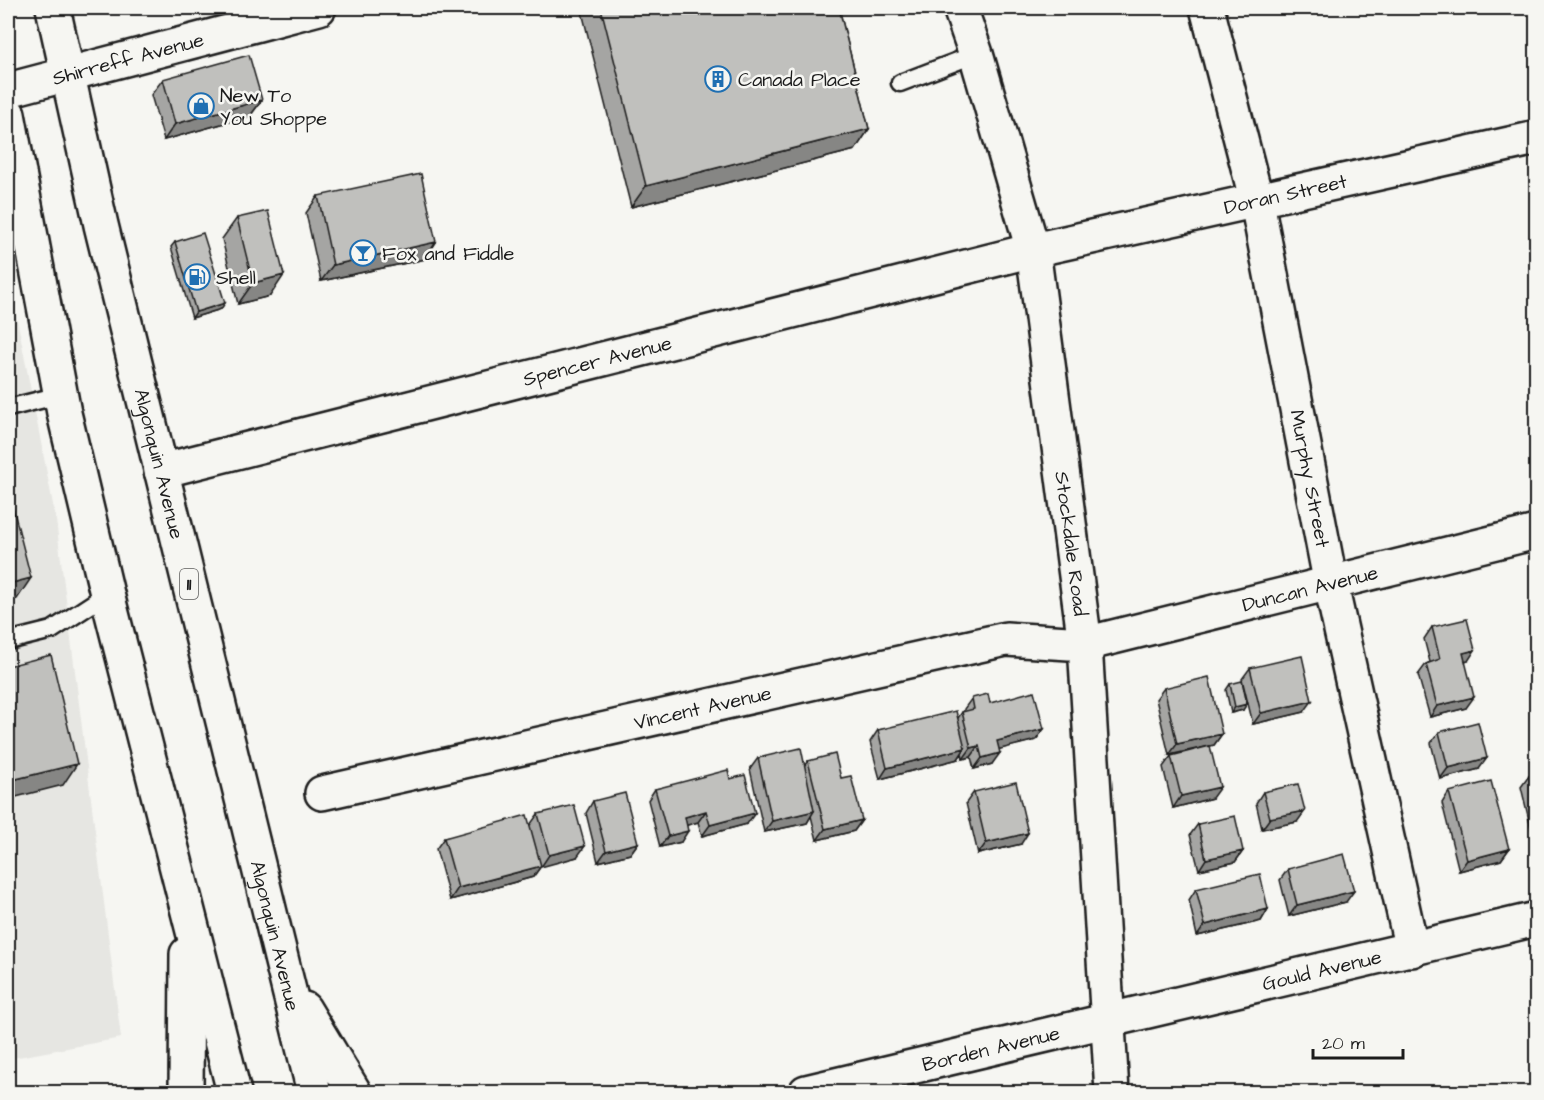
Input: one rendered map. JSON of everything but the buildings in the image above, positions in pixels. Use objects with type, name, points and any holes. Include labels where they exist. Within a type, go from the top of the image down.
[{"type":"main road","name":"Algonquin Avenue","points":[[53,8],[162,471],[314,1092]]},
{"type":"main road","name":"Shirreff Avenue","points":[[8,90],[319,8]]},
{"type":"main road","name":"Stockdale Road","points":[[960,8],[976,54],[1033,250],[1085,644],[1112,1092]]},
{"type":"main road","name":"Murphy Street","points":[[1207,8],[1257,202],[1331,585],[1412,950]]},
{"type":"main road","points":[[8,114],[60,395],[106,594],[234,1092]]},
{"type":"main road","name":"Doran Street","points":[[1033,250],[1257,202],[1536,138]]},
{"type":"main road","name":"Spencer Avenue","points":[[162,471],[1033,250]]},
{"type":"main road","name":"Duncan Avenue","points":[[1085,644],[1331,585],[1536,532]]},
{"type":"main road","name":"Vincent Avenue","points":[[322,793],[1006,639],[1085,644]]},
{"type":"main road","points":[[186,1092],[187,904]]},
{"type":"main road","name":"Gould Avenue","points":[[1108,1022],[1536,919]]},
{"type":"main road","points":[[286,979],[354,1092]]},
{"type":"main road","name":"Borden Avenue","points":[[806,1092],[1108,1022]]},
{"type":"lane","points":[[900,83],[976,54]]},
{"type":"lane","points":[[8,408],[60,395]]},
{"type":"lane","points":[[8,641],[52,630],[106,594]]},
{"type":"shaded area","points":[[8,272],[56,520],[121,1038],[8,1059]]},
{"type":"place","name":"Canada Place","points":[[718,79]]},
{"type":"place","name":"New To You Shoppe","points":[[201,106]]},
{"type":"place","name":"Fox and Fiddle","points":[[363,253]]},
{"type":"place","name":"Shell","points":[[197,277]]}]
